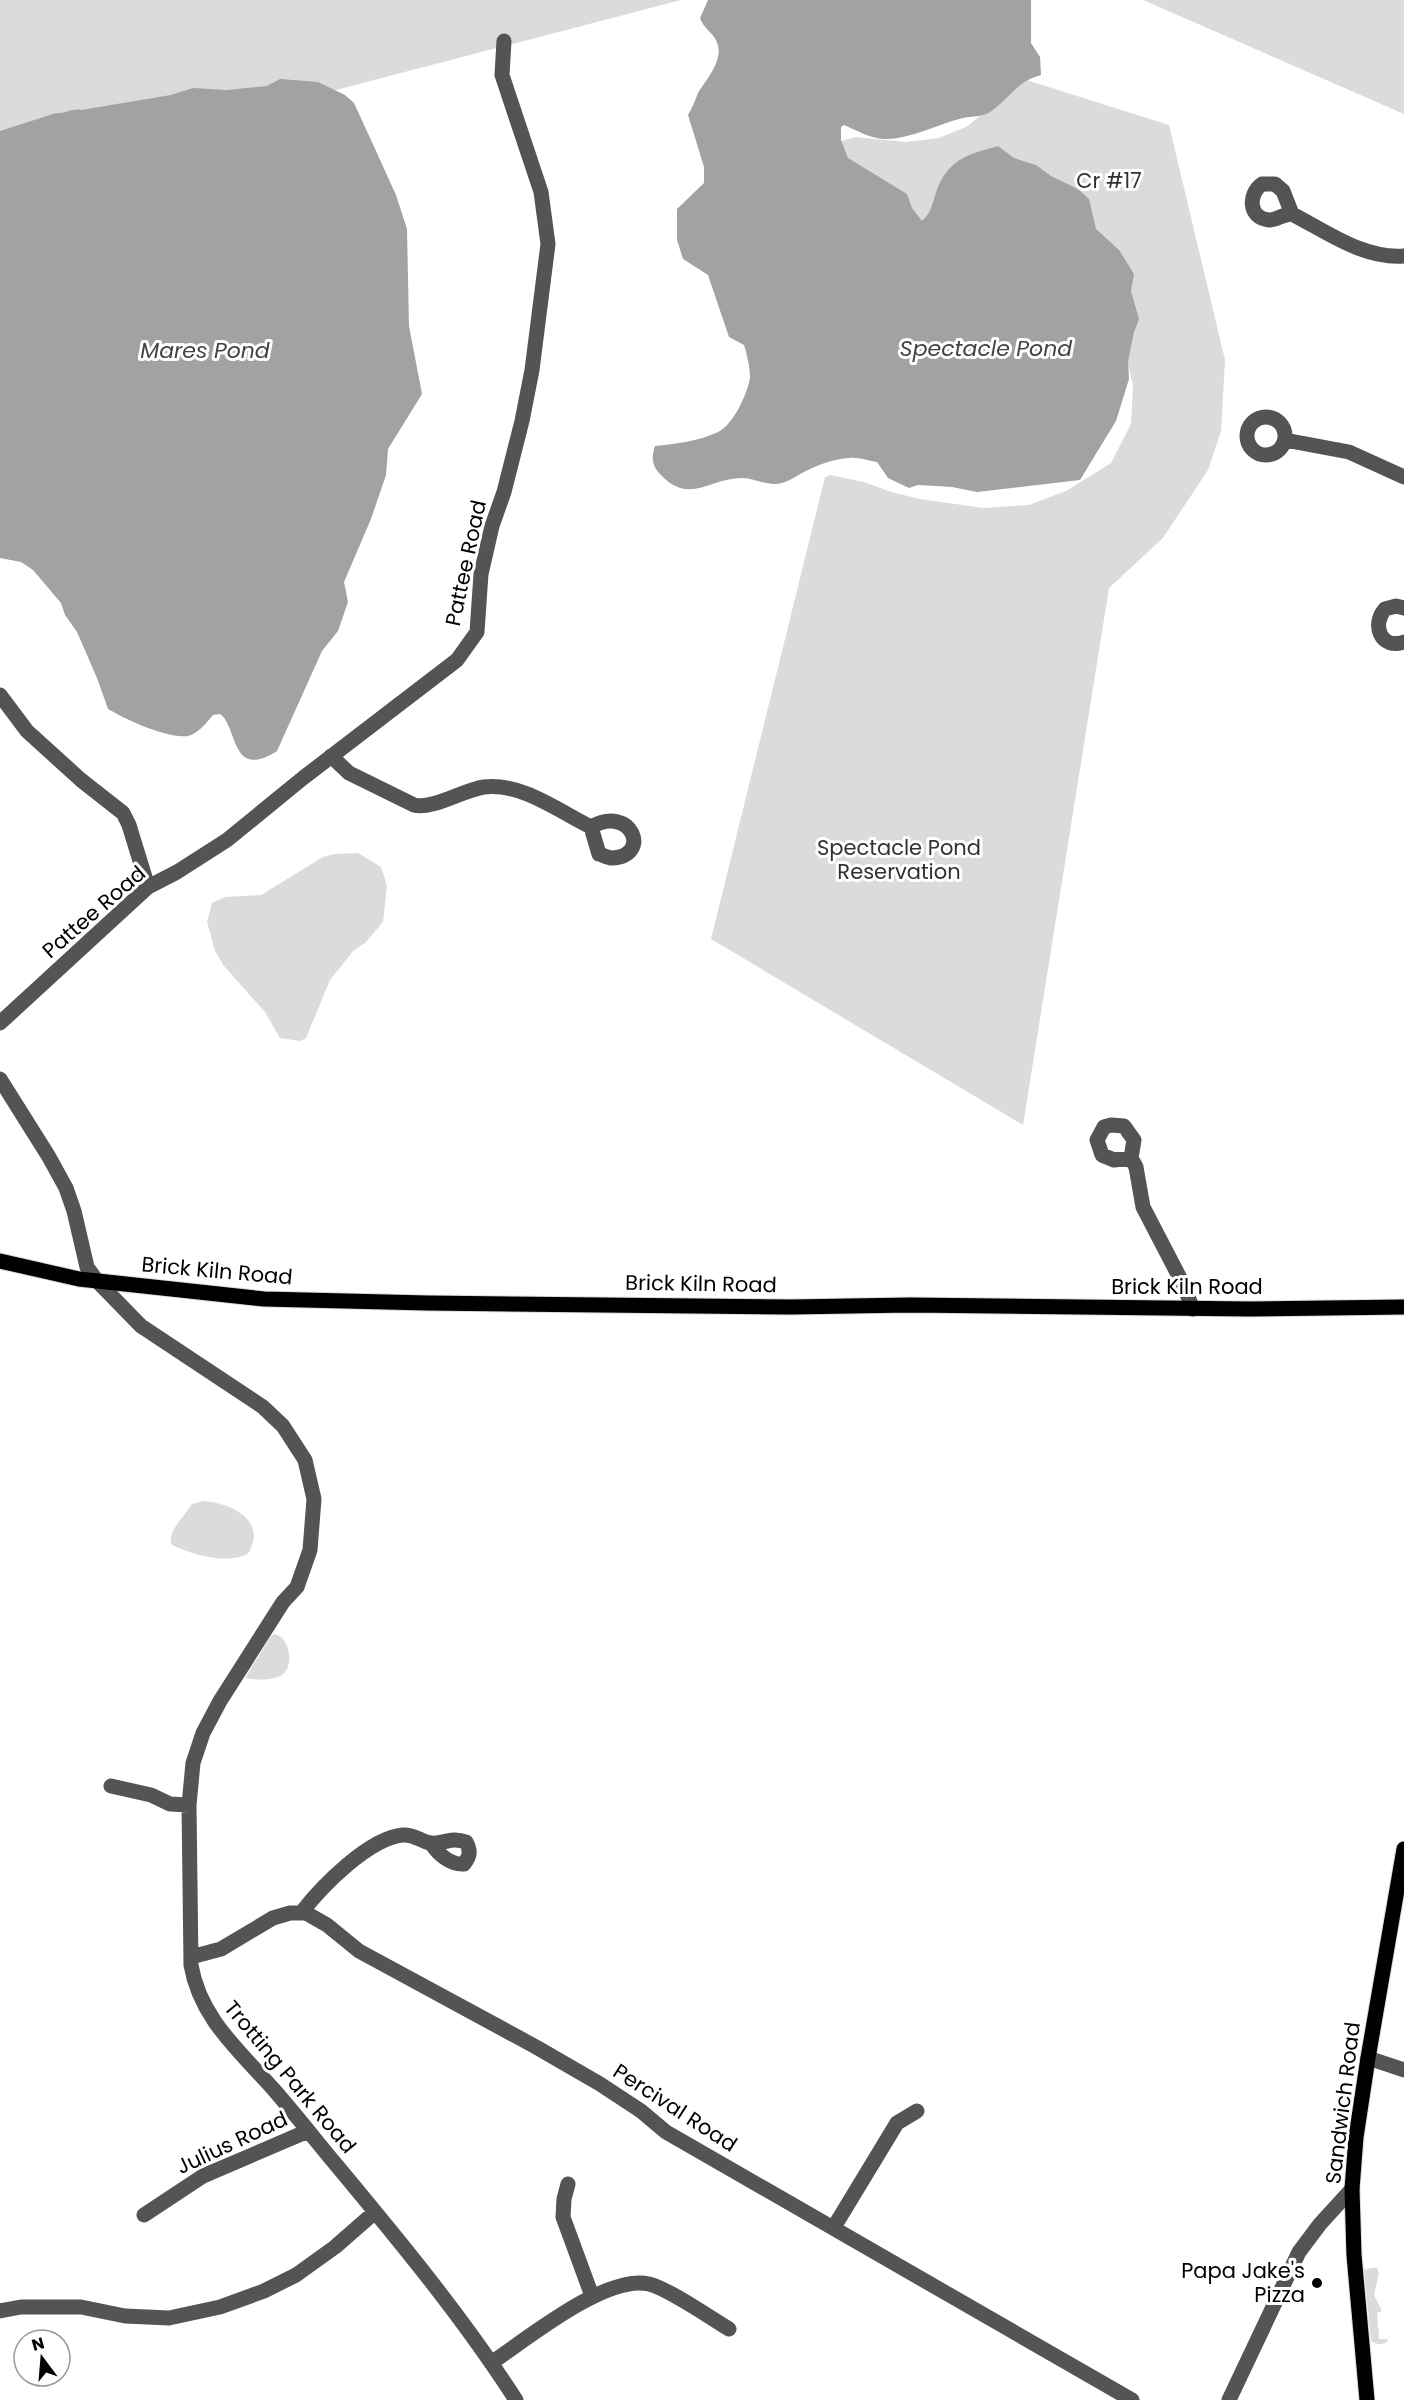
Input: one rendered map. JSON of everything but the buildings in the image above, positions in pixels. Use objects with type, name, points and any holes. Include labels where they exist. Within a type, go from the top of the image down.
[{"type":"main road","name":"Brick Kiln Road","points":[[0,1261],[97,1281],[264,1299],[427,1303],[1193,1309],[1404,1307]]},
{"type":"main road","name":"Sandwich Road","points":[[1367,2400],[1354,2255],[1352,2189],[1356,2137],[1368,2058],[1404,1849]]},
{"type":"street","name":"Pattee Road","points":[[0,1023],[148,887],[177,872],[227,840],[331,756],[457,660],[477,632],[482,574],[492,526],[504,492],[522,421],[536,344],[548,244],[541,192],[502,75],[504,41]]},
{"type":"street","points":[[1292,214],[1363,250],[1390,256],[1404,256]]},
{"type":"street","points":[[1285,440],[1349,452],[1404,477]]},
{"type":"street","points":[[1404,608],[1396,606],[1385,609],[1378,617],[1377,625],[1380,636],[1387,642],[1394,644],[1404,642]]},
{"type":"street","points":[[0,695],[27,731],[81,780],[123,813],[129,825],[148,887]]},
{"type":"street","points":[[331,756],[349,773],[414,805],[427,806],[462,792],[487,787],[516,790],[591,827]]},
{"type":"street","name":"Trotting Park Road","points":[[0,1079],[50,1157],[66,1188],[75,1211],[87,1267],[97,1281],[141,1326],[263,1407],[283,1426],[305,1460],[314,1499],[310,1550],[297,1587],[283,1602],[220,1701],[203,1733],[193,1763],[189,1805],[191,1957],[194,1984],[206,2010],[223,2035],[308,2131],[375,2212],[456,2314],[516,2400]]},
{"type":"street","points":[[1131,1158],[1136,1167],[1146,1214],[1182,1282],[1193,1309]]},
{"type":"street","points":[[111,1786],[151,1795],[170,1804],[189,1805]]},
{"type":"street","points":[[191,1957],[220,1949],[273,1918],[301,1912],[333,1877],[375,1846],[405,1835],[430,1843]]},
{"type":"street","name":"Percival Road","points":[[301,1912],[327,1925],[359,1951],[600,2084],[641,2111],[666,2132],[1132,2400]]},
{"type":"street","points":[[1368,2058],[1404,2070]]},
{"type":"street","points":[[834,2227],[897,2123],[917,2111]]},
{"type":"street","name":"Julius Road","points":[[144,2215],[203,2176],[308,2131]]},
{"type":"street","points":[[568,2184],[563,2217],[592,2296]]},
{"type":"street","points":[[1229,2400],[1299,2252],[1320,2224],[1352,2189]]},
{"type":"street","points":[[0,2311],[34,2306],[81,2307],[125,2316],[169,2318],[220,2307],[264,2291],[296,2275],[335,2247],[375,2212]]},
{"type":"street","points":[[491,2363],[592,2296],[633,2283],[657,2287],[729,2329]]},
{"type":"green space","points":[[0,0],[681,0],[336,90],[267,116],[0,146]]},
{"type":"green space","points":[[1143,0],[1404,0],[1404,114]]},
{"type":"green space","name":"Spectacle Pond Reservation","points":[[1020,78],[1169,125],[1225,360],[1221,431],[1208,470],[1163,538],[1109,588],[1023,1125],[711,939],[825,477],[830,475],[864,482],[920,499],[984,508],[1029,505],[1066,491],[1111,463],[1131,424],[1133,385],[1116,319],[920,241],[830,144],[855,137],[906,142],[939,138],[968,126],[1014,87]]},
{"type":"green space","points":[[358,853],[381,867],[387,886],[383,922],[365,943],[354,950],[330,980],[306,1038],[300,1041],[280,1038],[265,1012],[224,966],[215,951],[207,922],[212,903],[225,897],[261,895],[323,857]]},
{"type":"green space","points":[[203,1501],[230,1507],[246,1517],[253,1533],[253,1542],[247,1554],[230,1558],[208,1557],[171,1544],[174,1529],[189,1508],[192,1504]]},
{"type":"green space","points":[[275,1634],[284,1640],[289,1651],[287,1669],[275,1678],[245,1678],[271,1636]]},
{"type":"green space","points":[[1377,2268],[1379,2274],[1374,2295],[1382,2311],[1377,2313],[1379,2339],[1388,2341],[1382,2344],[1371,2341],[1364,2270]]},
{"type":"water","name":"Spectacle Pond","points":[[708,0],[1031,0],[1031,43],[1040,57],[1041,75],[1026,81],[997,107],[984,115],[963,118],[893,139],[873,137],[844,125],[841,127],[841,140],[848,158],[907,194],[912,208],[922,221],[949,169],[963,158],[998,146],[1014,158],[1036,165],[1051,176],[1078,189],[1089,199],[1096,229],[1119,250],[1134,274],[1131,291],[1139,319],[1128,361],[1129,379],[1116,421],[1080,480],[977,492],[952,487],[918,485],[909,488],[888,478],[877,462],[853,458],[821,464],[777,484],[742,478],[690,489],[671,484],[658,472],[653,462],[655,446],[695,440],[724,428],[739,408],[750,377],[744,345],[729,337],[708,275],[683,259],[677,240],[677,209],[704,183],[704,167],[688,115],[698,93],[715,66],[719,52],[718,44],[700,18]]},
{"type":"water","name":"Mares Pond","points":[[280,79],[318,82],[345,95],[354,103],[396,195],[407,229],[409,326],[422,394],[388,449],[386,475],[371,519],[344,582],[348,602],[338,631],[322,651],[277,751],[262,759],[251,760],[243,756],[226,720],[220,714],[213,715],[192,735],[179,736],[146,727],[108,709],[77,632],[65,615],[61,603],[33,570],[21,562],[0,558],[0,131],[56,113],[171,95],[193,88],[227,90],[267,86]]},
{"type":"place","name":"Papa Jake's Pizza","points":[[1317,2283]]},
{"type":"park label","name":"Cr #17","points":[[1109,181]]}]
